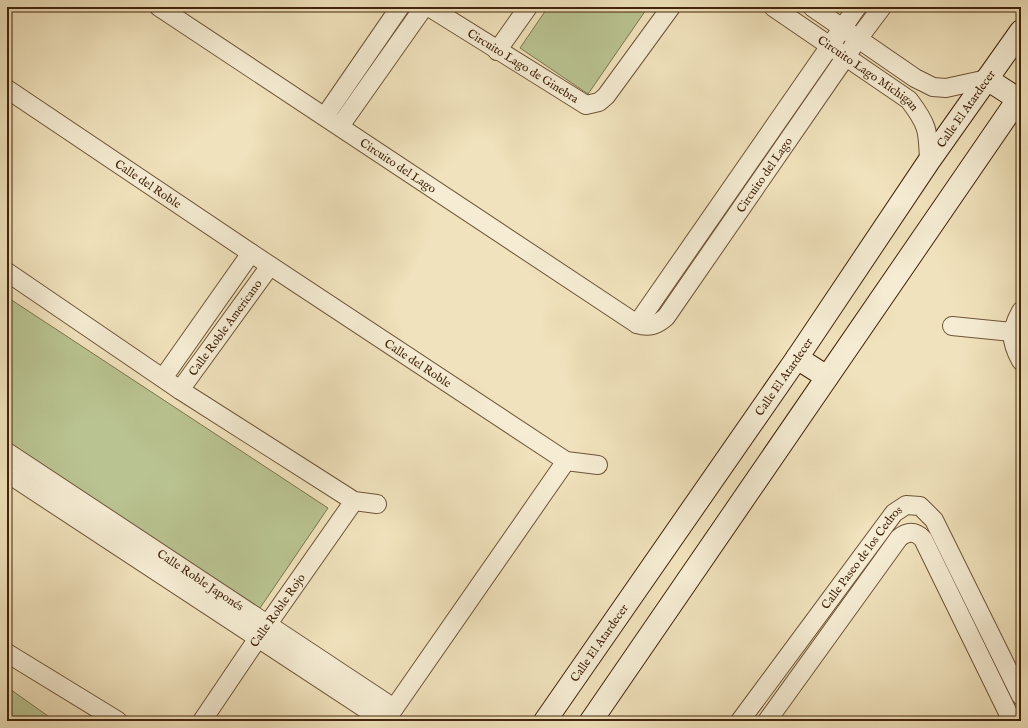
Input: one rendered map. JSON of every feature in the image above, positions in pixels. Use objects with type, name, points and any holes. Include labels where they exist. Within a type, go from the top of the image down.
[{"type":"street","name":"Circuito del Lago","points":[[159,7],[637,324],[646,327],[654,326],[666,317],[846,56],[882,7]]},
{"type":"street","points":[[325,116],[400,7]]},
{"type":"street","points":[[340,126],[424,7]]},
{"type":"street","name":"Circuito Lago de Ginebra","points":[[429,7],[582,104],[593,105],[606,96],[670,7]]},
{"type":"street","points":[[497,51],[528,7]]},
{"type":"street","name":"Circuito Lago Michigan","points":[[773,7],[909,100],[920,115],[928,130],[929,160]]},
{"type":"street","name":"Circuito Lago Michigan","points":[[812,7],[915,78],[933,87],[946,88],[987,79]]},
{"type":"street","name":"Circuito del Lago","points":[[637,324],[829,45],[857,7]]},
{"type":"street","name":"Calle El Atardecer","points":[[545,721],[798,358],[929,160],[1021,31]]},
{"type":"street","points":[[591,721],[1019,97],[987,79]]},
{"type":"street","name":"Calle del Roble","points":[[7,89],[270,266],[566,461]]},
{"type":"street","name":"Calle Roble Americano","points":[[163,378],[251,253]]},
{"type":"street","name":"Calle Roble Americano","points":[[180,390],[270,266]]},
{"type":"street","points":[[7,272],[180,390],[354,501],[377,504]]},
{"type":"street","points":[[1021,311],[1016,329],[1014,349],[1021,361]]},
{"type":"street","points":[[952,326],[1016,329]]},
{"type":"street","points":[[798,358],[827,377]]},
{"type":"street","name":"Calle Roble Japonés","points":[[7,452],[115,523],[262,631],[388,717]]},
{"type":"street","points":[[388,717],[566,461],[598,465]]},
{"type":"street","name":"Calle Roble Japonés","points":[[7,473],[104,537],[262,631]]},
{"type":"street","name":"Calle Roble Rojo","points":[[202,721],[262,631],[354,501]]},
{"type":"street","points":[[912,532],[913,505]]},
{"type":"street","name":"Calle Paseo de los Cedros","points":[[746,719],[894,513],[900,508],[913,505],[920,506],[934,520],[1021,696]]},
{"type":"street","points":[[104,537],[115,523]]},
{"type":"street","name":"Calle Paseo de los Cedros","points":[[768,721],[900,538],[905,533],[912,532],[918,534],[923,539],[1012,721]]},
{"type":"street","points":[[7,653],[118,721]]},
{"type":"green space","points":[[548,7],[648,7],[588,94],[520,48]]},
{"type":"green space","points":[[7,297],[328,508],[260,608],[7,445]]},
{"type":"green space","points":[[7,687],[55,721],[7,721]]}]
